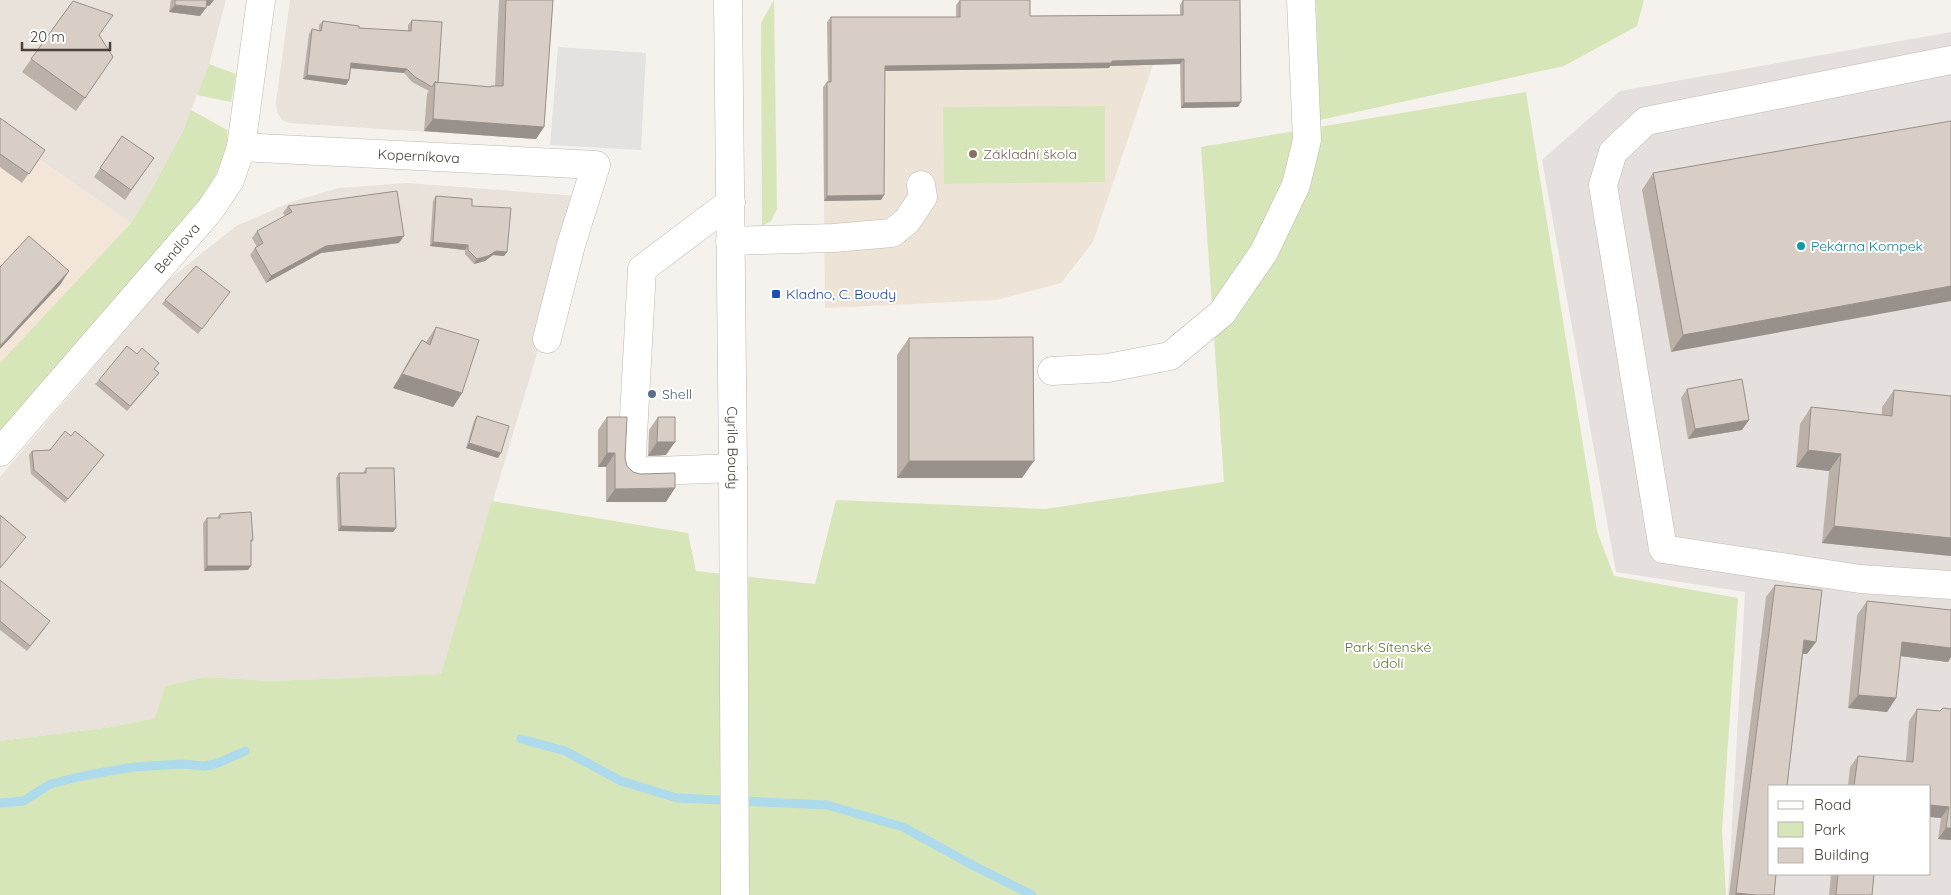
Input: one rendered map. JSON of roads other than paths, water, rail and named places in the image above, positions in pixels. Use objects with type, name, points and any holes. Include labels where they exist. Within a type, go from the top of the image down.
[{"type":"street","name":"Bendlova","points":[[0,452],[210,210],[230,180],[241,147],[261,0]]},
{"type":"street","name":"Cyrila Boudy","points":[[728,0],[735,895]]},
{"type":"street","points":[[1052,371],[1108,368],[1170,356],[1222,313],[1264,252],[1296,185],[1307,140],[1301,0]]},
{"type":"street","points":[[1951,60],[1646,120],[1613,152],[1603,185],[1664,549],[1860,579],[1951,585]]},
{"type":"street","name":"Koperníkova","points":[[241,147],[596,166],[571,245],[547,339]]},
{"type":"street","points":[[730,241],[833,238],[892,233],[907,221],[923,197],[921,185]]},
{"type":"street","points":[[731,202],[642,269],[631,472],[733,468]]},
{"type":"waterway","points":[[521,739],[565,751],[621,781],[677,798],[827,805],[903,827],[1032,895]]},
{"type":"waterway","points":[[0,803],[24,801],[50,784],[87,775],[134,767],[182,764],[205,766],[218,763],[245,751]]},
{"type":"place","name":"Základní škola","points":[[973,154]]},
{"type":"place","name":"Pekárna Kompek","points":[[1801,246]]},
{"type":"place","name":"Kladno, C. Boudy","points":[[776,294]]},
{"type":"place","name":"Shell","points":[[652,394]]},
{"type":"park label","name":"Park Sítenské údolí","points":[[1388,656]]}]
